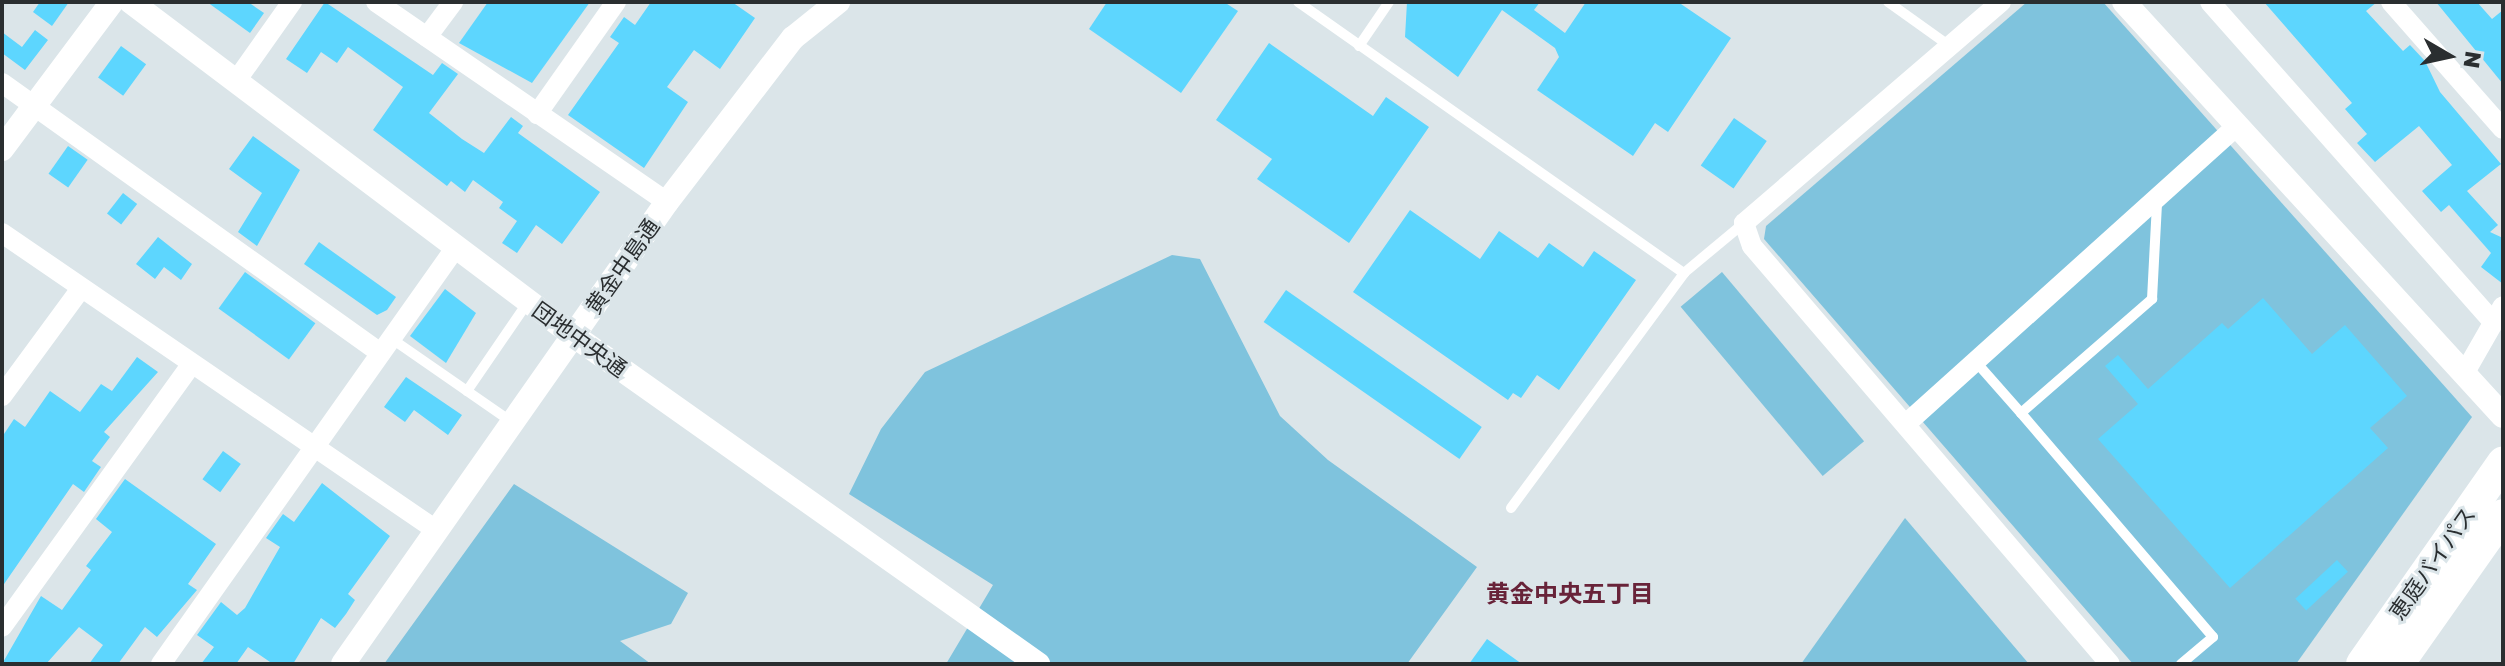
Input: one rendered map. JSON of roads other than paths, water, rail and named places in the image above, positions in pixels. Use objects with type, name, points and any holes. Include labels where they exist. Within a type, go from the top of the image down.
[{"type":"highway","name":"恵庭バイパス","points":[[2362,664],[2503,463]]},
{"type":"highway","name":"恵庭バイパス","points":[[2398,664],[2503,515]]},
{"type":"street","points":[[2,149],[112,2]]},
{"type":"street","name":"団地中央通","points":[[131,2],[573,335],[1037,663]]},
{"type":"street","points":[[236,81],[292,2]]},
{"type":"street","points":[[376,2],[667,202]]},
{"type":"street","points":[[427,37],[453,2]]},
{"type":"street","points":[[537,114],[616,2]]},
{"type":"street","name":"黄金中島通","points":[[343,664],[667,202],[793,38],[838,2]]},
{"type":"street","points":[[2001,2],[1744,223],[1752,246],[1907,423],[2110,664]]},
{"type":"street","points":[[2124,2],[2503,416]]},
{"type":"street","points":[[2210,2],[2498,314],[2464,374]]},
{"type":"street","points":[[2391,2],[2503,129]]},
{"type":"street","points":[[2,83],[386,346]]},
{"type":"street","points":[[1907,423],[2157,202],[2237,126]]},
{"type":"street","points":[[2,233],[312,450],[436,530]]},
{"type":"street","points":[[161,664],[456,247]]},
{"type":"street","points":[[2,396],[80,290]]},
{"type":"street","points":[[2,627],[190,366]]},
{"type":"lane","points":[[1298,2],[1684,273]]},
{"type":"lane","points":[[1359,46],[1389,2]]},
{"type":"lane","points":[[1888,2],[1951,47]]},
{"type":"lane","points":[[2021,413],[2152,299],[2157,202]]},
{"type":"lane","points":[[1511,508],[1684,273],[1744,223]]},
{"type":"lane","points":[[467,391],[528,302]]},
{"type":"lane","points":[[386,346],[467,391],[512,422]]},
{"type":"lane","points":[[1976,362],[2213,637],[2181,664]]},
{"type":"district","name":"黄金中央五丁目","points":[[1570,593]]}]
